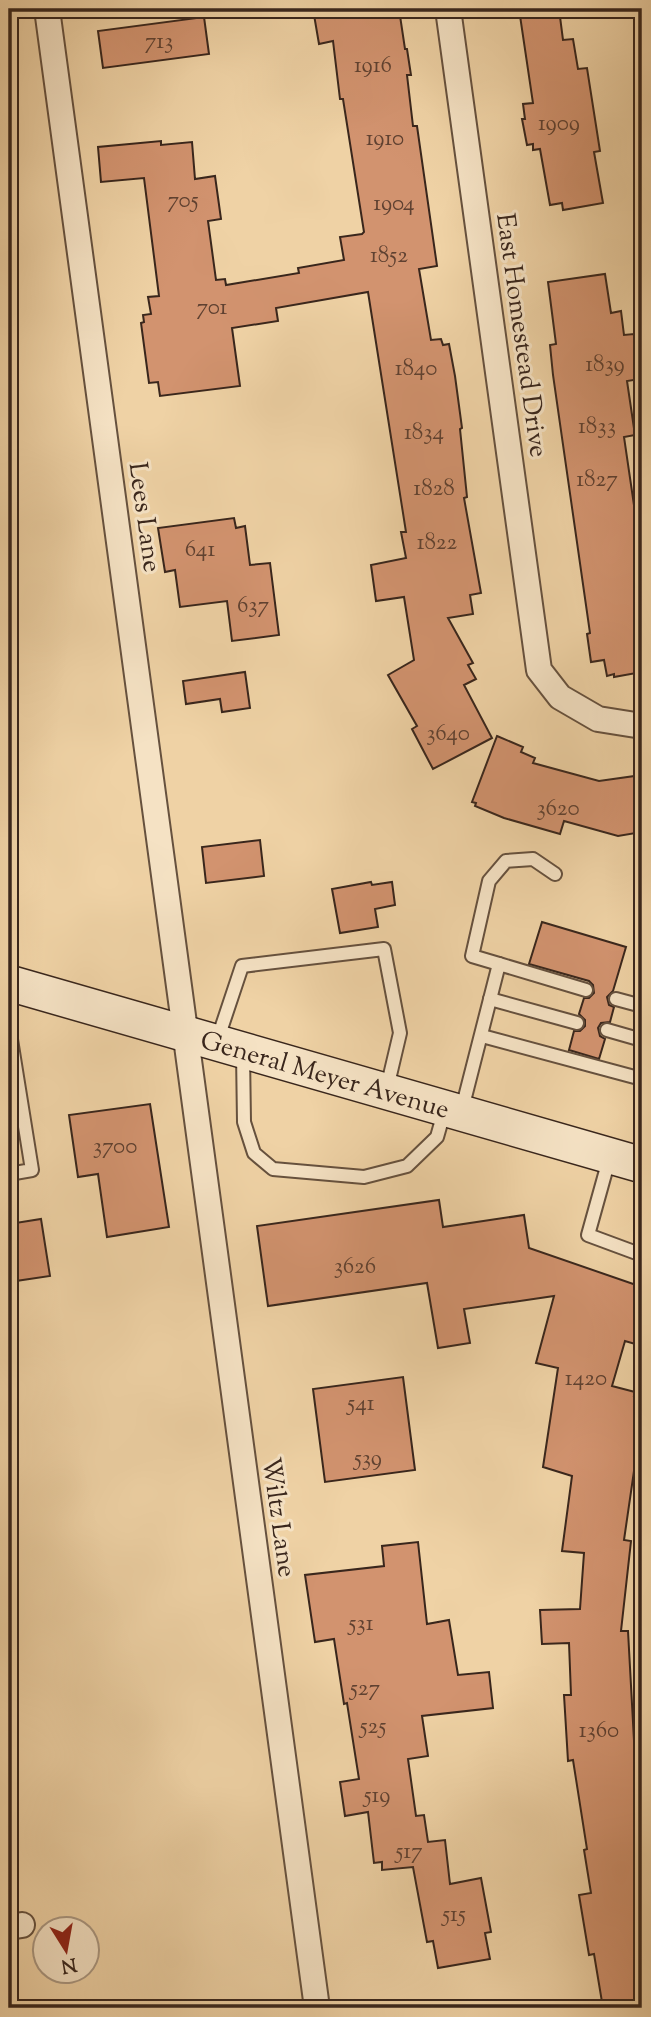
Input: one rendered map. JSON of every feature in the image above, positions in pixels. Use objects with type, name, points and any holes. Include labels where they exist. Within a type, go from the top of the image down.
[{"type":"main road","name":"General Meyer Avenue","points":[[9,983],[634,1161]]},
{"type":"street","name":"Lees Lane","points":[[47,9],[215,1042]]},
{"type":"street","name":"East Homestead Drive","points":[[448,9],[539,670],[561,697],[598,719],[642,726]]},
{"type":"street","name":"Wiltz Lane","points":[[215,1042],[317,2008]]},
{"type":"lane","points":[[555,874],[533,859],[506,860],[489,881],[472,956],[586,990]]},
{"type":"lane","points":[[387,1092],[400,1033],[384,949],[242,966],[215,1042],[254,1153],[273,1169],[364,1177],[407,1166],[437,1137],[453,1111],[482,1036],[499,964]]},
{"type":"lane","points":[[490,999],[577,1023]]},
{"type":"lane","points":[[616,999],[642,1006]]},
{"type":"lane","points":[[9,1027],[32,1170],[9,1174]]},
{"type":"lane","points":[[607,1030],[642,1041]]},
{"type":"lane","points":[[482,1036],[642,1079]]},
{"type":"lane","points":[[634,1161],[588,1235],[642,1255]]},
{"type":"building","points":[[313,9],[399,9],[407,49],[413,126],[417,126],[437,266],[419,269],[431,340],[441,339],[443,345],[449,344],[462,428],[467,497],[464,498],[481,593],[470,595],[473,614],[448,618],[473,663],[468,665],[476,679],[464,685],[492,738],[433,769],[412,729],[417,726],[388,675],[414,660],[404,597],[376,601],[371,565],[406,558],[401,532],[406,532],[368,292],[276,308],[278,321],[232,328],[240,386],[160,396],[158,382],[149,383],[141,323],[144,322],[143,315],[151,314],[148,297],[159,296],[144,178],[101,182],[98,147],[161,141],[161,145],[192,142],[195,179],[215,176],[221,219],[208,221],[216,280],[225,279],[226,285],[299,273],[298,268],[344,260],[340,237],[364,232],[343,99],[340,99],[333,41],[319,44]]},
{"type":"building","points":[[519,9],[559,9],[563,40],[573,39],[578,69],[587,68],[600,151],[594,152],[603,203],[563,210],[562,203],[550,205],[540,149],[533,150],[533,144],[527,145],[522,119],[525,119],[523,104],[533,103]]},
{"type":"building","points":[[204,17],[209,54],[103,68],[98,31]]},
{"type":"building","points":[[605,274],[611,313],[621,311],[624,335],[634,334],[640,379],[627,381],[635,435],[624,437],[635,512],[642,510],[642,672],[614,677],[614,674],[607,676],[604,660],[591,662],[587,634],[590,633],[553,375],[550,345],[556,344],[548,282]]},
{"type":"building","points":[[234,518],[236,528],[245,526],[250,565],[270,563],[279,635],[232,641],[227,601],[180,607],[175,570],[165,572],[158,528]]},
{"type":"building","points":[[245,672],[250,708],[222,712],[220,699],[186,704],[183,681]]},
{"type":"building","points":[[497,736],[523,747],[521,752],[535,758],[533,763],[599,781],[642,775],[642,832],[618,836],[564,821],[560,834],[504,818],[475,806],[476,803],[472,802]]},
{"type":"building","points":[[260,840],[264,876],[206,883],[202,847]]},
{"type":"building","points":[[371,882],[372,885],[392,882],[395,905],[375,909],[378,927],[340,933],[332,889]]},
{"type":"building","points":[[542,922],[626,947],[613,991],[607,997],[609,1005],[614,1007],[610,1022],[601,1023],[598,1028],[600,1036],[605,1039],[599,1059],[569,1050],[574,1031],[580,1031],[585,1026],[585,1020],[579,1014],[584,998],[589,998],[594,993],[593,985],[589,981],[529,964]]},
{"type":"building","points":[[150,1104],[169,1227],[107,1237],[98,1174],[78,1177],[69,1115]]},
{"type":"building","points":[[439,1200],[443,1227],[524,1215],[529,1248],[642,1287],[642,1346],[625,1341],[612,1386],[635,1392],[634,1396],[642,1398],[642,1416],[624,1540],[631,1541],[621,1631],[628,1631],[636,1777],[642,1776],[642,1978],[635,1979],[640,2008],[603,2008],[594,1954],[589,1955],[579,1895],[591,1893],[573,1760],[568,1761],[564,1695],[571,1695],[569,1643],[542,1644],[540,1610],[580,1609],[584,1553],[562,1551],[572,1476],[543,1467],[558,1368],[536,1363],[554,1296],[464,1309],[470,1343],[438,1348],[427,1283],[268,1306],[257,1226]]},
{"type":"building","points":[[41,1219],[50,1276],[9,1282],[9,1224]]},
{"type":"building","points":[[403,1377],[415,1470],[325,1482],[313,1389]]},
{"type":"building","points":[[418,1542],[427,1624],[449,1620],[458,1675],[489,1672],[493,1708],[422,1716],[428,1756],[408,1759],[416,1816],[424,1815],[428,1842],[445,1840],[450,1884],[481,1878],[491,1932],[485,1933],[490,1959],[438,1968],[433,1941],[427,1942],[413,1867],[382,1870],[382,1862],[374,1863],[368,1812],[345,1816],[340,1782],[359,1779],[347,1703],[344,1704],[334,1639],[315,1642],[305,1575],[384,1566],[382,1546]]}]
